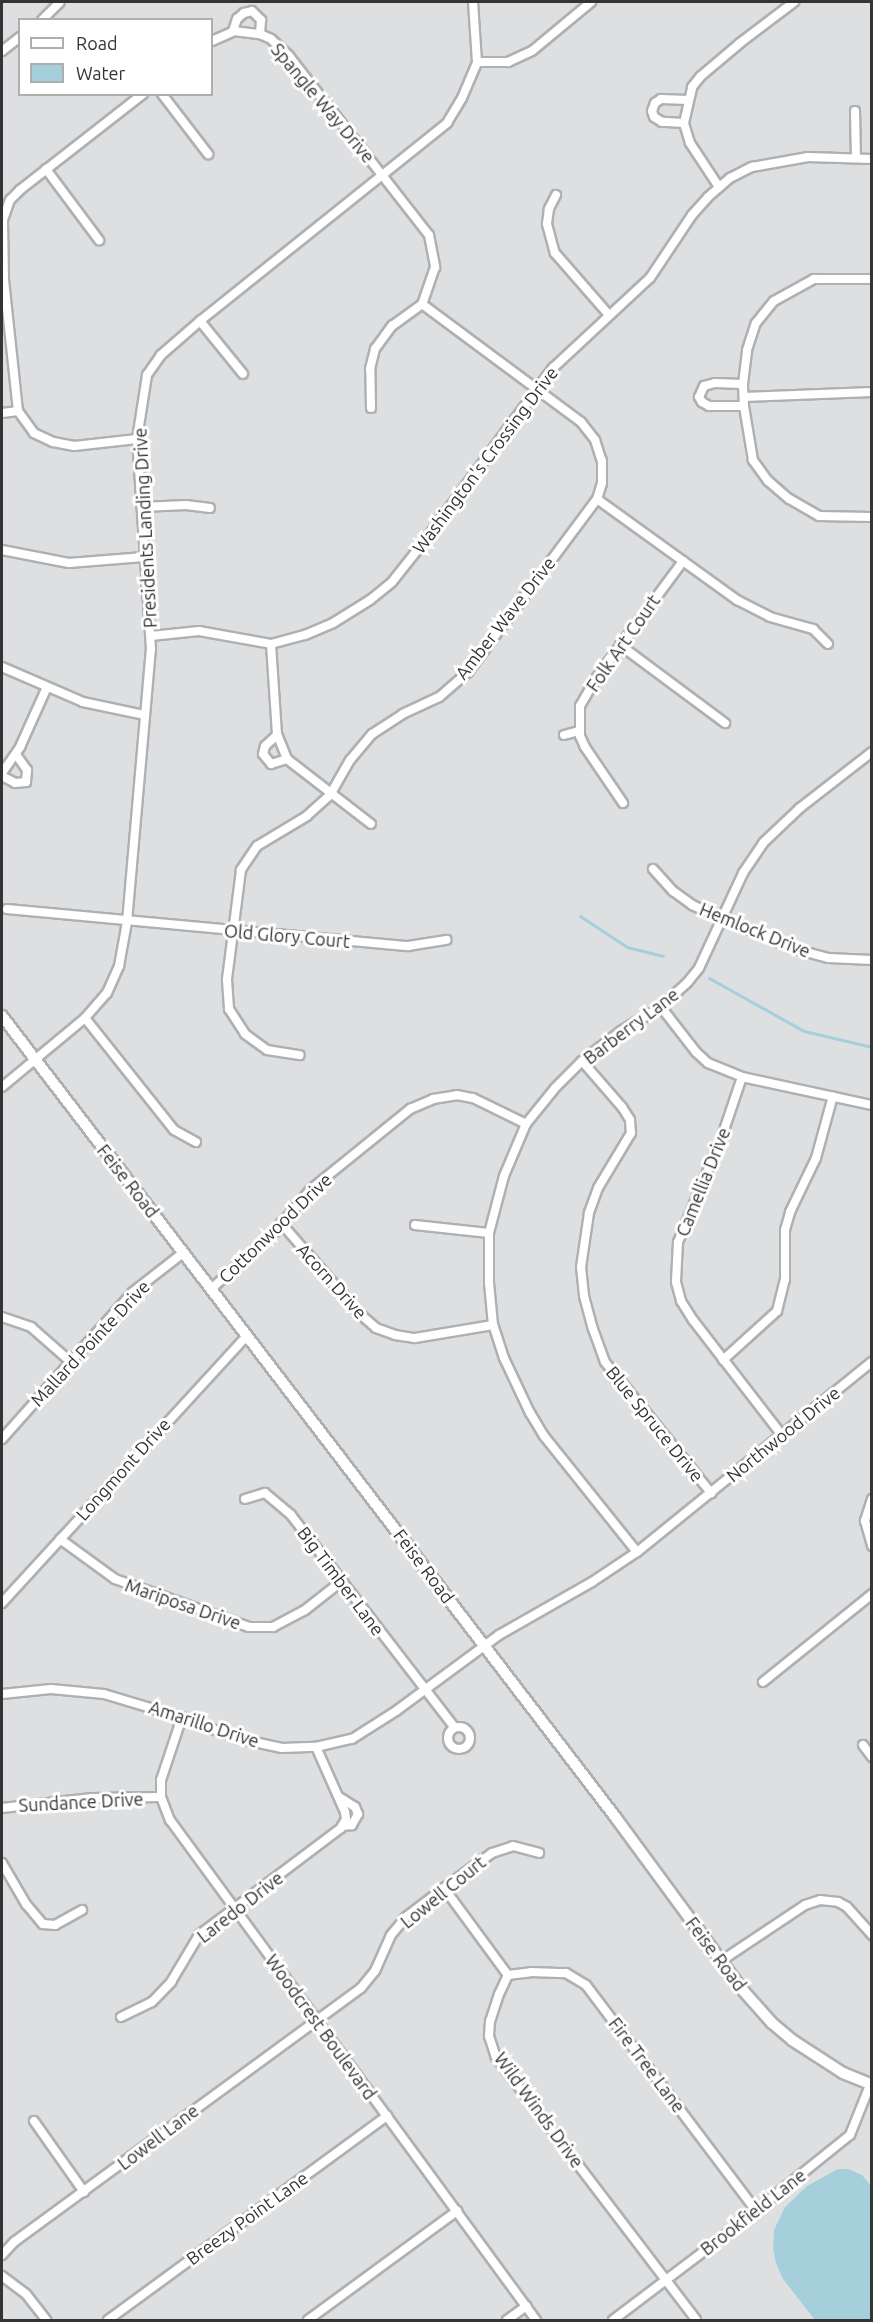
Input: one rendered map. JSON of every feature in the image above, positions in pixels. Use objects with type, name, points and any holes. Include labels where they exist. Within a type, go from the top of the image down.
[{"type":"main road","name":"Feise Road","points":[[2,1016],[485,1646],[760,2010],[792,2040],[843,2073],[871,2085]]},
{"type":"street","points":[[44,18],[60,2]]},
{"type":"street","name":"Presidents Landing Drive","points":[[2,1087],[85,1018],[107,993],[115,980],[127,922],[151,636],[137,439],[147,375],[160,355],[200,321],[447,123],[462,99],[477,62],[473,2]]},
{"type":"street","points":[[477,62],[508,62],[532,51],[591,2]]},
{"type":"street","points":[[719,187],[690,143],[684,123],[692,87],[701,76],[794,2]]},
{"type":"street","name":"Spangle Way Drive","points":[[233,32],[237,19],[244,13],[252,11],[261,20],[260,33]]},
{"type":"street","name":"Spangle Way Drive","points":[[213,41],[233,32],[260,33],[271,39],[289,56],[429,235],[434,254],[433,277],[422,304]]},
{"type":"street","points":[[2,51],[18,39]]},
{"type":"street","points":[[137,439],[74,446],[53,442],[34,433],[18,411],[3,279],[3,220],[6,208],[20,190],[139,96]]},
{"type":"street","points":[[164,96],[208,154]]},
{"type":"street","points":[[684,123],[662,122],[654,117],[652,111],[655,103],[661,99],[688,100]]},
{"type":"street","points":[[855,111],[856,158]]},
{"type":"street","name":"Washington's Crossing Drive","points":[[151,636],[200,631],[271,644],[305,635],[333,623],[381,591],[430,534],[553,368],[650,278],[692,215],[719,187],[752,167],[766,164],[808,158],[872,159]]},
{"type":"street","points":[[46,169],[99,240]]},
{"type":"street","points":[[556,195],[549,209],[547,224],[555,253],[609,315]]},
{"type":"street","points":[[871,517],[819,516],[789,499],[768,481],[753,460],[744,406],[743,384],[747,350],[756,323],[774,301],[814,279],[872,279]]},
{"type":"street","points":[[371,408],[370,369],[375,349],[392,326],[422,304]]},
{"type":"street","name":"Amber Wave Drive","points":[[300,1055],[267,1050],[244,1034],[232,1016],[227,998],[227,980],[241,870],[257,846],[307,816],[330,795],[350,760],[372,734],[403,714],[439,697],[468,672],[597,499],[602,483],[602,461],[596,440],[580,422],[422,304]]},
{"type":"street","points":[[200,321],[243,374]]},
{"type":"street","points":[[743,384],[716,383],[704,386],[699,397],[709,406],[744,406]]},
{"type":"street","points":[[744,397],[872,392]]},
{"type":"street","points":[[2,413],[18,411]]},
{"type":"street","points":[[597,499],[737,600],[770,617],[813,629],[828,644]]},
{"type":"street","points":[[142,507],[186,505],[210,508]]},
{"type":"street","points":[[2,550],[69,563],[144,557]]},
{"type":"street","name":"Folk Art Court","points":[[579,731],[578,720],[582,702],[595,680],[683,561]]},
{"type":"street","points":[[271,644],[277,735],[287,759],[330,795],[371,824]]},
{"type":"street","points":[[620,645],[725,723]]},
{"type":"street","points":[[2,667],[100,708],[144,715]]},
{"type":"street","points":[[16,754],[27,770],[26,782],[15,783],[2,774],[16,754],[47,687]]},
{"type":"street","points":[[564,735],[579,731],[588,754],[623,803]]},
{"type":"street","points":[[277,735],[265,746],[263,754],[271,764],[287,759]]},
{"type":"street","name":"Barberry Lane","points":[[637,1552],[544,1436],[515,1382],[493,1325],[489,1283],[489,1233],[504,1176],[526,1124],[555,1088],[582,1061],[621,1031],[661,1007],[687,984],[699,968],[743,873],[763,843],[800,808],[872,752]]},
{"type":"street","name":"Hemlock Drive","points":[[653,869],[673,891],[692,905],[800,951],[828,958],[872,960]]},
{"type":"street","name":"Old Glory Court","points":[[8,909],[127,922],[408,946],[447,940]]},
{"type":"street","points":[[661,1007],[696,1052],[708,1063],[742,1077],[872,1105]]},
{"type":"street","points":[[85,1018],[174,1130],[196,1142]]},
{"type":"street","name":"Blue Spruce Drive","points":[[582,1061],[622,1107],[630,1120],[631,1133],[598,1188],[590,1212],[581,1267],[584,1296],[593,1329],[605,1362],[711,1493]]},
{"type":"street","name":"Camellia Drive","points":[[742,1077],[676,1254],[676,1282],[681,1301],[723,1360],[781,1434]]},
{"type":"street","name":"Cottonwood Drive","points":[[211,1289],[239,1267],[310,1191],[410,1109],[433,1099],[457,1095],[473,1098],[526,1124]]},
{"type":"street","points":[[723,1360],[777,1311],[785,1279],[788,1221],[796,1195],[816,1158],[833,1096]]},
{"type":"street","name":"Acorn Drive","points":[[281,1224],[360,1314],[376,1328],[396,1335],[415,1338],[493,1325]]},
{"type":"street","points":[[415,1225],[489,1233]]},
{"type":"street","name":"Mallard Pointe Drive","points":[[2,1438],[133,1292],[183,1253]]},
{"type":"street","points":[[2,1317],[32,1327],[71,1362]]},
{"type":"street","name":"Longmont Drive","points":[[2,1603],[247,1336]]},
{"type":"street","name":"Northwood Drive","points":[[485,1646],[637,1552],[872,1362]]},
{"type":"street","name":"Big Timber Lane","points":[[244,1499],[258,1494],[270,1496],[291,1515],[365,1615],[454,1727]]},
{"type":"street","points":[[872,1499],[865,1521],[872,1546]]},
{"type":"street","name":"Mariposa Drive","points":[[60,1539],[114,1579],[249,1627],[273,1627],[304,1610],[342,1581]]},
{"type":"street","points":[[763,1682],[872,1594]]},
{"type":"street","name":"Amarillo Drive","points":[[2,1694],[51,1689],[104,1694],[240,1739],[282,1748],[316,1747],[360,1736],[485,1646]]},
{"type":"street","name":"Woodcrest Boulevard","points":[[182,1718],[164,1766],[161,1797],[170,1820],[536,2320]]},
{"type":"street","points":[[863,1745],[872,1757]]},
{"type":"street","name":"Laredo Drive","points":[[121,2017],[152,2002],[171,1982],[199,1935],[342,1826],[346,1819],[345,1812],[316,1747]]},
{"type":"street","name":"Sundance Drive","points":[[2,1808],[80,1798],[161,1797]]},
{"type":"street","name":"Laredo Drive","points":[[339,1797],[355,1807],[358,1814],[352,1825],[342,1826]]},
{"type":"street","name":"Lowell Court","points":[[317,2021],[361,1988],[375,1971],[392,1935],[406,1917],[444,1888],[492,1853],[513,1846],[539,1852]]},
{"type":"street","points":[[2,1863],[26,1904],[43,1924],[55,1925],[82,1910]]},
{"type":"street","points":[[444,1888],[508,1976]]},
{"type":"street","points":[[721,1961],[805,1905],[820,1900],[838,1902],[847,1907],[872,1935]]},
{"type":"street","name":"Fire Tree Lane","points":[[508,1976],[531,1972],[566,1973],[586,1985],[756,2211]]},
{"type":"street","name":"Wild Winds Drive","points":[[508,1976],[490,2021],[489,2036],[496,2057],[696,2320]]},
{"type":"street","name":"Lowell Lane","points":[[2,2255],[14,2242],[317,2021]]},
{"type":"street","name":"Brookfield Lane","points":[[613,2320],[756,2211],[850,2134],[871,2085]]},
{"type":"street","name":"Breezy Point Lane","points":[[108,2320],[387,2116]]},
{"type":"street","points":[[34,2121],[84,2192]]},
{"type":"street","points":[[308,2320],[457,2211]]},
{"type":"street","points":[[2,2276],[26,2294],[46,2320]]},
{"type":"street","points":[[507,2320],[526,2306]]},
{"type":"water","points":[[838,2169],[848,2169],[862,2175],[871,2186],[871,2320],[815,2320],[783,2279],[776,2263],[773,2249],[774,2230],[785,2207],[807,2186]]},
{"type":"waterway","points":[[580,916],[627,947],[663,956]]},
{"type":"waterway","points":[[709,978],[804,1031],[872,1047]]}]
